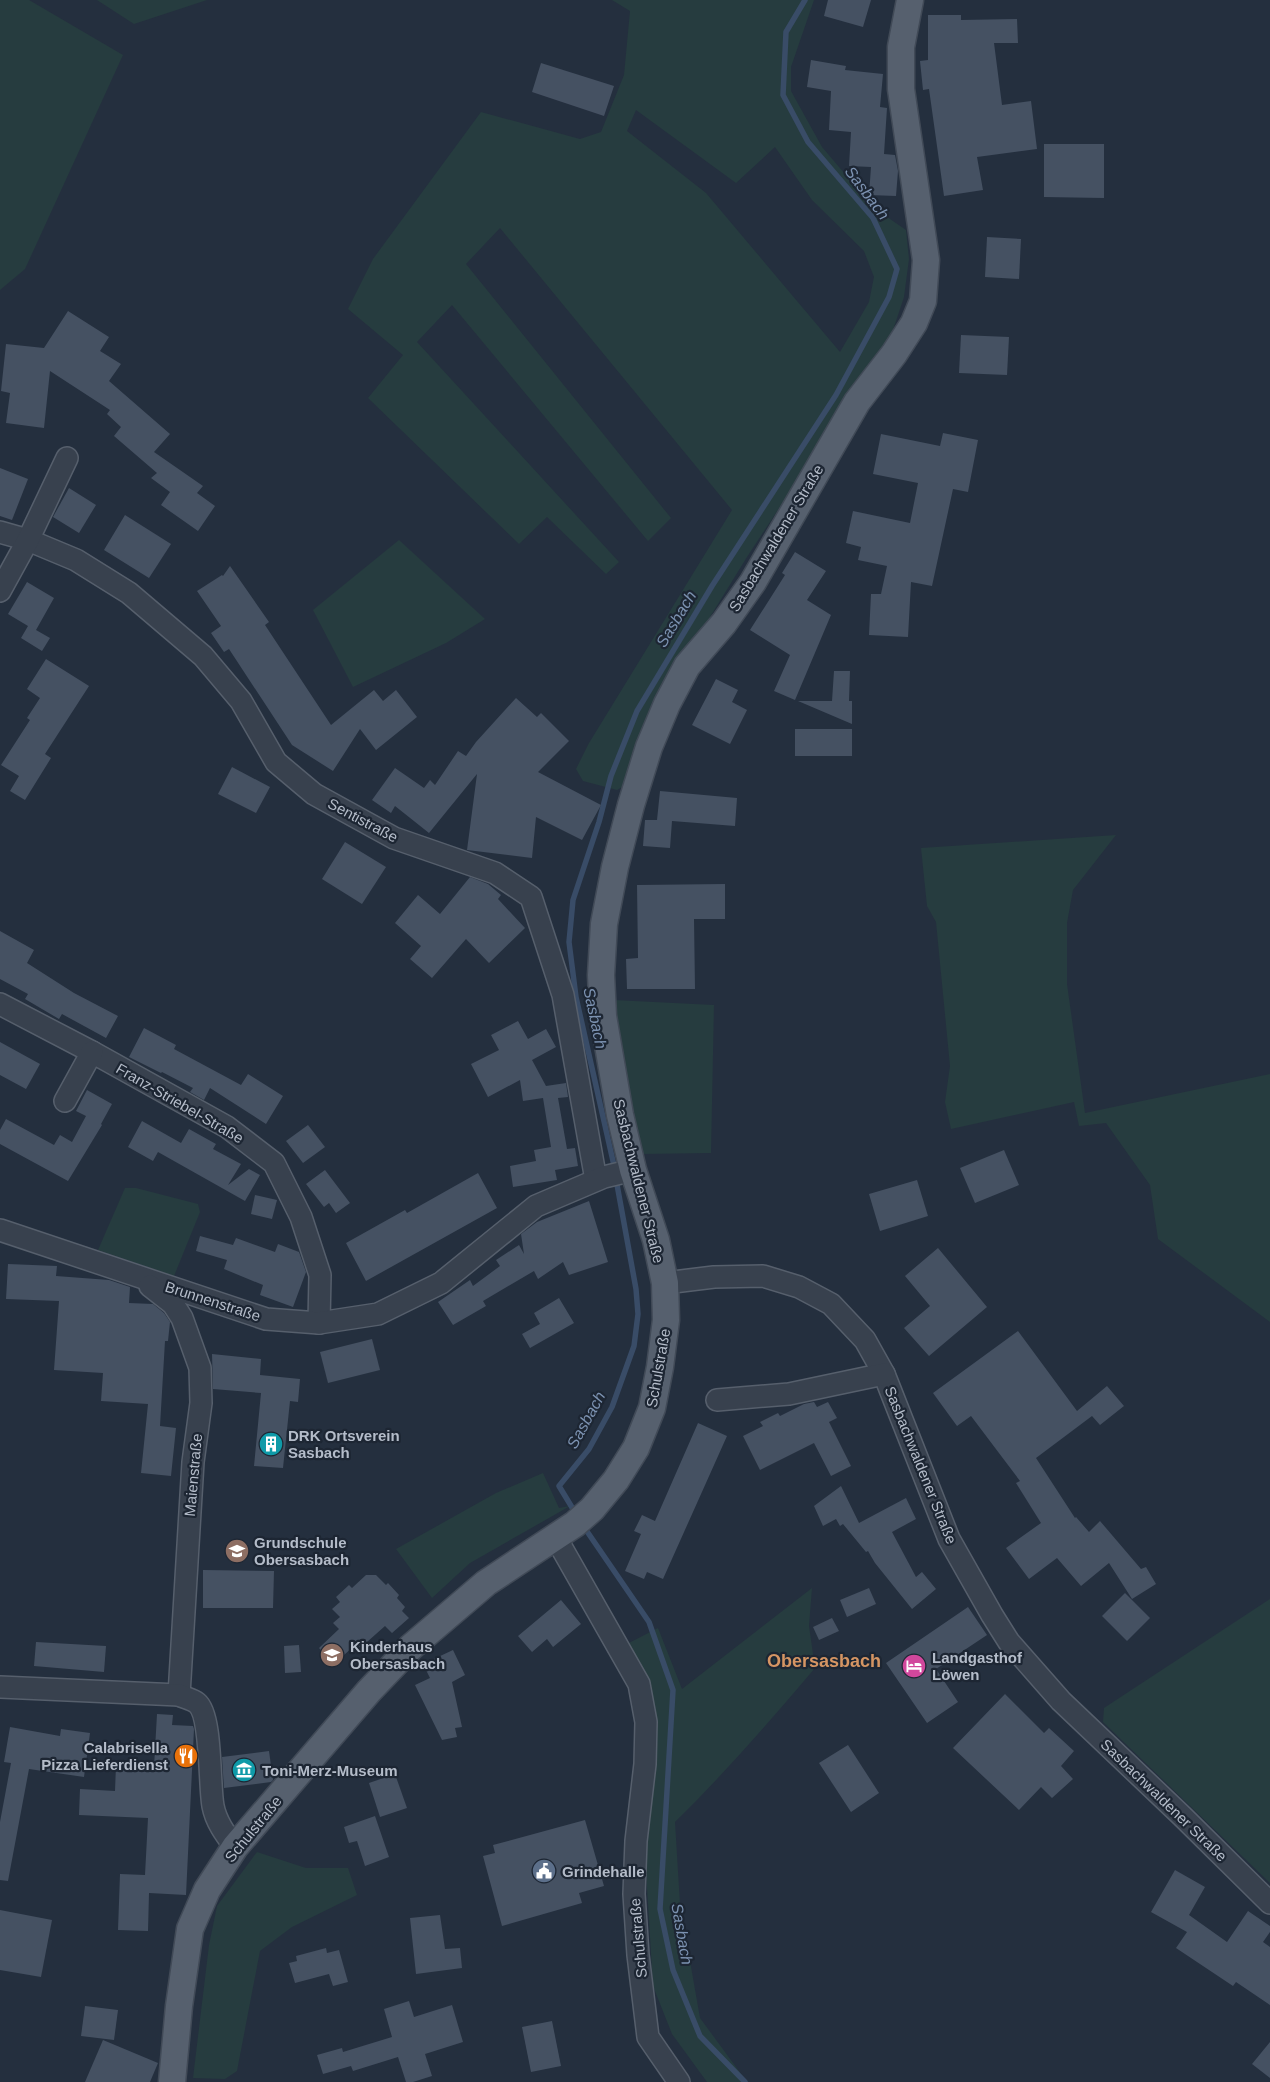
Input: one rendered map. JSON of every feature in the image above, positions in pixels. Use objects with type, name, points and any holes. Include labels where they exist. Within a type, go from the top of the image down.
[{"type":"main road","name":"Sasbachwaldener Straße","points":[[665,1283],[656,1240],[629,1171],[603,1016],[601,976],[604,924],[615,867],[649,747],[667,704],[687,666],[724,623],[753,582],[857,402],[894,354],[914,323],[922,301],[926,260],[901,89],[901,47],[910,0]]},
{"type":"main road","name":"Schulstraße","points":[[172,2082],[179,2006],[190,1929],[206,1890],[235,1847],[370,1691],[411,1647],[486,1582],[574,1524],[616,1480],[636,1448],[652,1408],[666,1320],[665,1283]]},
{"type":"street","points":[[0,591],[28,540],[67,458]]},
{"type":"street","name":"Sentistraße","points":[[0,532],[28,540],[76,560],[129,592],[203,656],[241,701],[276,762],[314,794],[394,838],[495,873],[531,897],[564,994],[600,1178]]},
{"type":"street","name":"Franz-Striebel-Straße","points":[[0,1004],[92,1052],[227,1127],[274,1163],[301,1216],[320,1275],[319,1323]]},
{"type":"street","points":[[65,1101],[92,1052]]},
{"type":"street","name":"Brunnenstraße","points":[[0,1230],[266,1319],[319,1323],[378,1314],[441,1283],[536,1206],[600,1178],[629,1171]]},
{"type":"street","name":"Sasbachwaldener Straße","points":[[665,1283],[714,1277],[763,1276],[798,1286],[832,1304],[865,1340],[884,1374],[950,1539],[1009,1642],[1062,1701],[1270,1903]]},
{"type":"street","name":"Maienstraße","points":[[138,1277],[173,1304],[182,1318],[200,1368],[201,1403],[193,1462],[179,1696]]},
{"type":"street","points":[[717,1400],[789,1394],[884,1374]]},
{"type":"street","name":"Schulstraße","points":[[574,1524],[639,1684],[646,1722],[645,1764],[636,1841],[634,1894],[638,1955],[648,2038],[679,2082]]},
{"type":"street","points":[[0,1687],[179,1696],[198,1704],[203,1712],[207,1730],[213,1808],[222,1830],[235,1847]]},
{"type":"green space","points":[[0,0],[29,0],[123,55],[25,269],[0,290]]},
{"type":"green space","points":[[97,0],[207,0],[134,24]]},
{"type":"green space","points":[[612,0],[814,0],[791,67],[791,91],[822,147],[874,208],[906,230],[909,259],[904,297],[890,339],[747,557],[657,703],[624,786],[617,790],[583,781],[576,769],[589,743],[732,510],[500,228],[466,264],[671,518],[648,541],[452,305],[417,342],[619,562],[606,574],[547,517],[519,544],[368,398],[403,355],[348,309],[373,259],[481,112],[580,139],[601,132],[624,75],[630,11]],"holes":[[[636,110],[736,183],[775,147],[812,200],[864,251],[874,277],[869,302],[840,352],[706,193],[627,131]]]},
{"type":"green space","points":[[399,540],[485,619],[446,643],[353,687],[313,610]]},
{"type":"green space","points":[[1116,835],[1073,890],[1067,923],[1067,984],[1085,1113],[1270,1074],[1270,1322],[1158,1239],[1150,1185],[1106,1123],[1079,1126],[1074,1102],[951,1129],[945,1102],[950,1066],[936,922],[927,906],[921,848]]},
{"type":"green space","points":[[614,1000],[714,1005],[711,1153],[642,1154],[632,1110]]},
{"type":"green space","points":[[125,1188],[136,1188],[198,1204],[200,1212],[174,1276],[98,1250]]},
{"type":"green space","points":[[543,1473],[559,1508],[570,1506],[470,1563],[432,1598],[396,1549],[496,1493]]},
{"type":"green space","points":[[812,1588],[809,1626],[815,1668],[712,1785],[675,1822],[680,1904],[700,2018],[747,2082],[707,2082],[672,2034],[653,1986],[646,1871],[649,1784],[657,1734],[653,1699],[645,1677],[625,1645],[658,1628],[682,1689]]},
{"type":"green space","points":[[1270,1599],[1270,1883],[1103,1722],[1104,1708]]},
{"type":"green space","points":[[257,1852],[306,1868],[348,1868],[357,1895],[292,1927],[260,1951],[237,2071],[225,2079],[193,2078],[209,1945],[217,1906]]},
{"type":"building","points":[[828,0],[871,0],[863,27],[824,16]]},
{"type":"building","points":[[928,15],[961,15],[961,20],[1017,19],[1018,43],[994,43],[1002,105],[1031,101],[1037,149],[977,157],[983,190],[944,196],[929,89],[923,90],[920,61],[928,60]]},
{"type":"building","points":[[811,60],[846,66],[845,70],[883,74],[880,107],[887,108],[884,154],[895,155],[898,171],[896,196],[869,195],[871,167],[849,166],[851,132],[829,130],[831,91],[807,87]]},
{"type":"building","points":[[541,63],[614,86],[604,116],[532,92]]},
{"type":"building","points":[[1044,144],[1104,144],[1104,198],[1044,197]]},
{"type":"building","points":[[987,237],[1021,239],[1019,279],[985,277]]},
{"type":"building","points":[[68,311],[109,337],[100,351],[121,364],[109,381],[170,434],[154,452],[203,486],[197,493],[215,506],[198,531],[161,505],[170,492],[151,478],[157,473],[114,436],[121,427],[107,414],[110,410],[50,371],[44,428],[6,423],[10,393],[1,391],[6,344],[44,348]]},
{"type":"building","points":[[961,335],[1009,337],[1007,375],[959,373]]},
{"type":"building","points":[[943,433],[978,440],[968,492],[953,489],[932,586],[911,582],[908,637],[869,635],[871,594],[881,594],[887,566],[858,560],[861,547],[846,543],[853,511],[910,523],[918,483],[873,474],[881,434],[940,446]]},
{"type":"building","points":[[0,468],[28,479],[12,520],[0,516]]},
{"type":"building","points":[[69,488],[96,505],[79,533],[53,517]]},
{"type":"building","points":[[125,515],[171,544],[149,578],[104,550]]},
{"type":"building","points":[[795,552],[826,571],[807,600],[831,615],[795,700],[774,691],[790,655],[750,630],[785,575],[782,573]]},
{"type":"building","points":[[230,566],[269,622],[265,625],[331,725],[374,690],[383,701],[396,690],[417,717],[376,750],[360,729],[333,771],[292,745],[229,649],[224,652],[211,633],[221,626],[197,591],[223,576]]},
{"type":"building","points":[[27,582],[54,598],[36,630],[50,638],[42,651],[21,638],[28,626],[8,614]]},
{"type":"building","points":[[46,659],[89,686],[45,754],[51,758],[25,800],[10,791],[19,776],[1,765],[30,720],[27,718],[40,698],[27,689]]},
{"type":"building","points":[[834,671],[850,671],[849,701],[852,701],[852,724],[798,701],[832,701]]},
{"type":"building","points":[[716,679],[738,690],[732,702],[747,710],[730,744],[692,725]]},
{"type":"building","points":[[516,698],[537,717],[541,713],[569,741],[538,772],[601,805],[582,840],[536,817],[532,858],[467,850],[477,774],[429,833],[395,806],[391,813],[372,800],[395,768],[424,788],[430,780],[435,785],[458,751],[466,756],[476,742]]},
{"type":"building","points":[[795,729],[852,729],[852,756],[795,756]]},
{"type":"building","points":[[232,767],[270,787],[256,813],[218,794]]},
{"type":"building","points":[[660,791],[737,798],[735,826],[672,821],[670,848],[643,846],[645,820],[657,820]]},
{"type":"building","points":[[345,842],[386,867],[362,904],[322,879]]},
{"type":"building","points":[[470,877],[488,884],[501,895],[498,899],[525,928],[489,963],[466,939],[432,978],[410,959],[421,946],[395,923],[418,895],[440,914]]},
{"type":"building","points":[[725,884],[725,919],[694,919],[695,989],[627,989],[626,959],[638,958],[637,885]]},
{"type":"building","points":[[0,931],[34,950],[27,963],[74,993],[118,1016],[106,1038],[62,1014],[59,1019],[25,999],[28,994],[0,979]]},
{"type":"building","points":[[518,1021],[528,1039],[546,1029],[556,1047],[532,1060],[546,1086],[566,1083],[568,1097],[558,1098],[567,1149],[575,1148],[578,1166],[555,1170],[557,1180],[513,1187],[510,1166],[536,1161],[534,1150],[551,1147],[543,1098],[523,1101],[520,1080],[488,1097],[471,1064],[499,1050],[491,1035]]},
{"type":"building","points":[[144,1028],[176,1045],[174,1049],[241,1085],[248,1074],[283,1096],[266,1124],[210,1088],[204,1100],[190,1092],[193,1088],[129,1057]]},
{"type":"building","points":[[0,1042],[40,1064],[26,1089],[0,1075]]},
{"type":"building","points":[[87,1090],[112,1104],[102,1125],[68,1181],[0,1144],[0,1130],[6,1119],[54,1145],[60,1135],[72,1142],[86,1116],[76,1111]]},
{"type":"building","points":[[142,1121],[181,1143],[189,1129],[216,1144],[213,1149],[241,1164],[228,1185],[249,1169],[260,1175],[245,1201],[158,1152],[153,1161],[128,1147]]},
{"type":"building","points":[[308,1125],[325,1147],[303,1163],[286,1141]]},
{"type":"building","points":[[1004,1150],[1019,1185],[975,1203],[960,1168]]},
{"type":"building","points":[[325,1170],[350,1203],[336,1213],[329,1203],[324,1207],[306,1184]]},
{"type":"building","points":[[478,1173],[497,1208],[366,1281],[346,1243],[405,1210],[407,1213]]},
{"type":"building","points":[[917,1180],[928,1216],[880,1231],[869,1194]]},
{"type":"building","points":[[255,1195],[277,1200],[272,1219],[251,1214]]},
{"type":"building","points":[[589,1201],[608,1262],[569,1275],[563,1262],[538,1279],[534,1271],[483,1301],[486,1306],[453,1325],[438,1302],[470,1280],[473,1286],[500,1266],[496,1260],[519,1245],[524,1254],[521,1234],[537,1222]]},
{"type":"building","points":[[200,1236],[233,1245],[236,1238],[275,1252],[278,1244],[299,1252],[306,1272],[293,1307],[260,1295],[263,1285],[224,1269],[227,1260],[196,1251]]},
{"type":"building","points":[[938,1248],[987,1307],[929,1356],[904,1328],[930,1306],[905,1276]]},
{"type":"building","points":[[8,1264],[57,1266],[56,1276],[109,1280],[130,1287],[129,1303],[153,1304],[164,1313],[170,1322],[168,1341],[165,1341],[160,1426],[176,1428],[171,1476],[141,1473],[148,1404],[101,1401],[103,1373],[54,1370],[59,1301],[6,1299]]},
{"type":"building","points":[[559,1298],[574,1323],[530,1348],[522,1334],[540,1324],[534,1313]]},
{"type":"building","points":[[1018,1331],[1077,1411],[1107,1386],[1124,1406],[1100,1425],[1092,1416],[1036,1458],[1075,1518],[1089,1532],[1100,1521],[1141,1569],[1146,1567],[1156,1584],[1132,1599],[1109,1563],[1081,1586],[1057,1558],[1029,1579],[1006,1548],[1041,1523],[1016,1483],[1020,1481],[971,1416],[957,1426],[933,1393]]},
{"type":"building","points":[[372,1339],[380,1370],[328,1383],[320,1352]]},
{"type":"building","points":[[212,1354],[261,1359],[260,1375],[300,1379],[298,1402],[290,1401],[283,1468],[254,1466],[261,1393],[213,1389]]},
{"type":"building","points":[[814,1402],[817,1407],[828,1402],[837,1418],[829,1422],[851,1466],[831,1476],[814,1443],[760,1470],[743,1436],[763,1426],[760,1422],[778,1413],[780,1416],[804,1404]]},
{"type":"building","points":[[698,1423],[727,1436],[663,1579],[647,1572],[644,1579],[625,1571],[641,1534],[634,1531],[642,1515],[655,1521]]},
{"type":"building","points":[[841,1486],[859,1523],[906,1498],[916,1519],[892,1532],[916,1577],[922,1572],[936,1589],[912,1609],[875,1563],[868,1551],[866,1552],[843,1524],[840,1526],[836,1519],[823,1526],[814,1506]]},
{"type":"building","points":[[203,1570],[274,1571],[273,1608],[203,1608]]},
{"type":"building","points":[[366,1575],[376,1575],[386,1585],[388,1583],[399,1595],[397,1598],[405,1607],[402,1611],[409,1618],[392,1633],[385,1626],[358,1650],[354,1646],[334,1664],[319,1648],[339,1629],[333,1623],[340,1617],[332,1609],[340,1602],[336,1597],[349,1585],[352,1588]]},
{"type":"building","points":[[869,1588],[876,1604],[847,1617],[840,1600]]},
{"type":"building","points":[[1125,1593],[1150,1618],[1127,1641],[1102,1616]]},
{"type":"building","points":[[561,1600],[581,1624],[553,1647],[547,1639],[532,1652],[518,1636]]},
{"type":"building","name":"Landgasthof Löwen","points":[[968,1607],[987,1635],[936,1669],[958,1702],[927,1723],[886,1663]]},
{"type":"building","points":[[832,1618],[839,1631],[819,1640],[813,1627]]},
{"type":"building","points":[[36,1642],[106,1646],[104,1672],[34,1666]]},
{"type":"building","points":[[299,1645],[301,1672],[285,1673],[284,1646]]},
{"type":"building","points":[[453,1650],[465,1675],[452,1682],[462,1727],[455,1728],[457,1737],[442,1740],[415,1685],[430,1678],[423,1664]]},
{"type":"building","points":[[1005,1694],[1044,1733],[1049,1728],[1074,1751],[1061,1766],[1073,1779],[1052,1798],[1041,1787],[1019,1810],[953,1748]]},
{"type":"building","points":[[157,1714],[173,1715],[172,1725],[193,1726],[194,1729],[186,1895],[149,1893],[148,1931],[118,1930],[120,1874],[145,1875],[148,1818],[79,1815],[80,1789],[115,1791],[116,1765],[154,1767]]},
{"type":"building","points":[[10,1727],[60,1736],[61,1729],[90,1733],[84,1777],[29,1769],[8,1881],[0,1880],[0,1822],[11,1763],[4,1762]]},
{"type":"building","points":[[848,1745],[879,1793],[851,1812],[819,1763]]},
{"type":"building","name":"Toni-Merz-Museum","points":[[269,1751],[273,1780],[271,1782],[224,1788],[222,1757]]},
{"type":"building","points":[[395,1774],[407,1808],[380,1817],[369,1783]]},
{"type":"building","points":[[375,1816],[389,1857],[365,1866],[357,1841],[349,1843],[344,1827]]},
{"type":"building","name":"Grindehalle","points":[[585,1820],[604,1886],[579,1893],[582,1903],[502,1926],[483,1856],[495,1853],[493,1845]]},
{"type":"building","points":[[1175,1870],[1205,1887],[1189,1915],[1227,1942],[1248,1911],[1270,1926],[1270,1932],[1263,1942],[1270,1947],[1270,2005],[1236,1982],[1233,1986],[1176,1948],[1187,1932],[1151,1912]]},
{"type":"building","points":[[0,1910],[52,1920],[41,1977],[0,1970]]},
{"type":"building","points":[[440,1915],[445,1949],[460,1948],[462,1968],[416,1974],[410,1918]]},
{"type":"building","points":[[326,1948],[327,1953],[339,1950],[348,1982],[333,1986],[329,1974],[295,1983],[289,1963],[297,1961],[296,1956]]},
{"type":"building","points":[[409,2001],[414,2017],[452,2005],[463,2042],[425,2054],[432,2076],[413,2082],[406,2082],[398,2057],[353,2071],[351,2066],[323,2074],[317,2055],[342,2048],[343,2052],[392,2037],[384,2009]]},
{"type":"building","points":[[85,2006],[118,2010],[114,2040],[81,2036]]},
{"type":"building","points":[[552,2021],[561,2066],[531,2072],[522,2027]]},
{"type":"building","points":[[103,2040],[158,2063],[150,2082],[85,2082]]},
{"type":"building","points":[[1270,2042],[1270,2078],[1252,2064]]},
{"type":"waterway","name":"Sasbach","points":[[615,1170],[576,997],[569,942],[573,900],[599,822],[611,776],[637,711],[712,586],[836,395],[889,297],[897,269],[873,218],[808,142],[783,95],[786,32],[805,0]]},
{"type":"waterway","name":"Sasbach","points":[[576,1514],[559,1486],[589,1449],[612,1407],[634,1346],[638,1314],[636,1289],[616,1179]]},
{"type":"waterway","name":"Sasbach","points":[[584,1527],[649,1622],[673,1690],[660,1909],[673,1970],[700,2036],[745,2082]]},
{"type":"place","name":"DRK Ortsverein Sasbach","points":[[271,1444]]},
{"type":"place","name":"Grundschule Obersasbach","points":[[237,1551]]},
{"type":"place","name":"Kinderhaus Obersasbach","points":[[332,1655]]},
{"type":"place","name":"Landgasthof Löwen","points":[[914,1666]]},
{"type":"place","name":"Calabrisella Pizza Lieferdienst","points":[[186,1756]]},
{"type":"place","name":"Toni-Merz-Museum","points":[[244,1770]]},
{"type":"place","name":"Grindehalle","points":[[544,1871]]},
{"type":"district","name":"Obersasbach","points":[[824,1661]]}]
